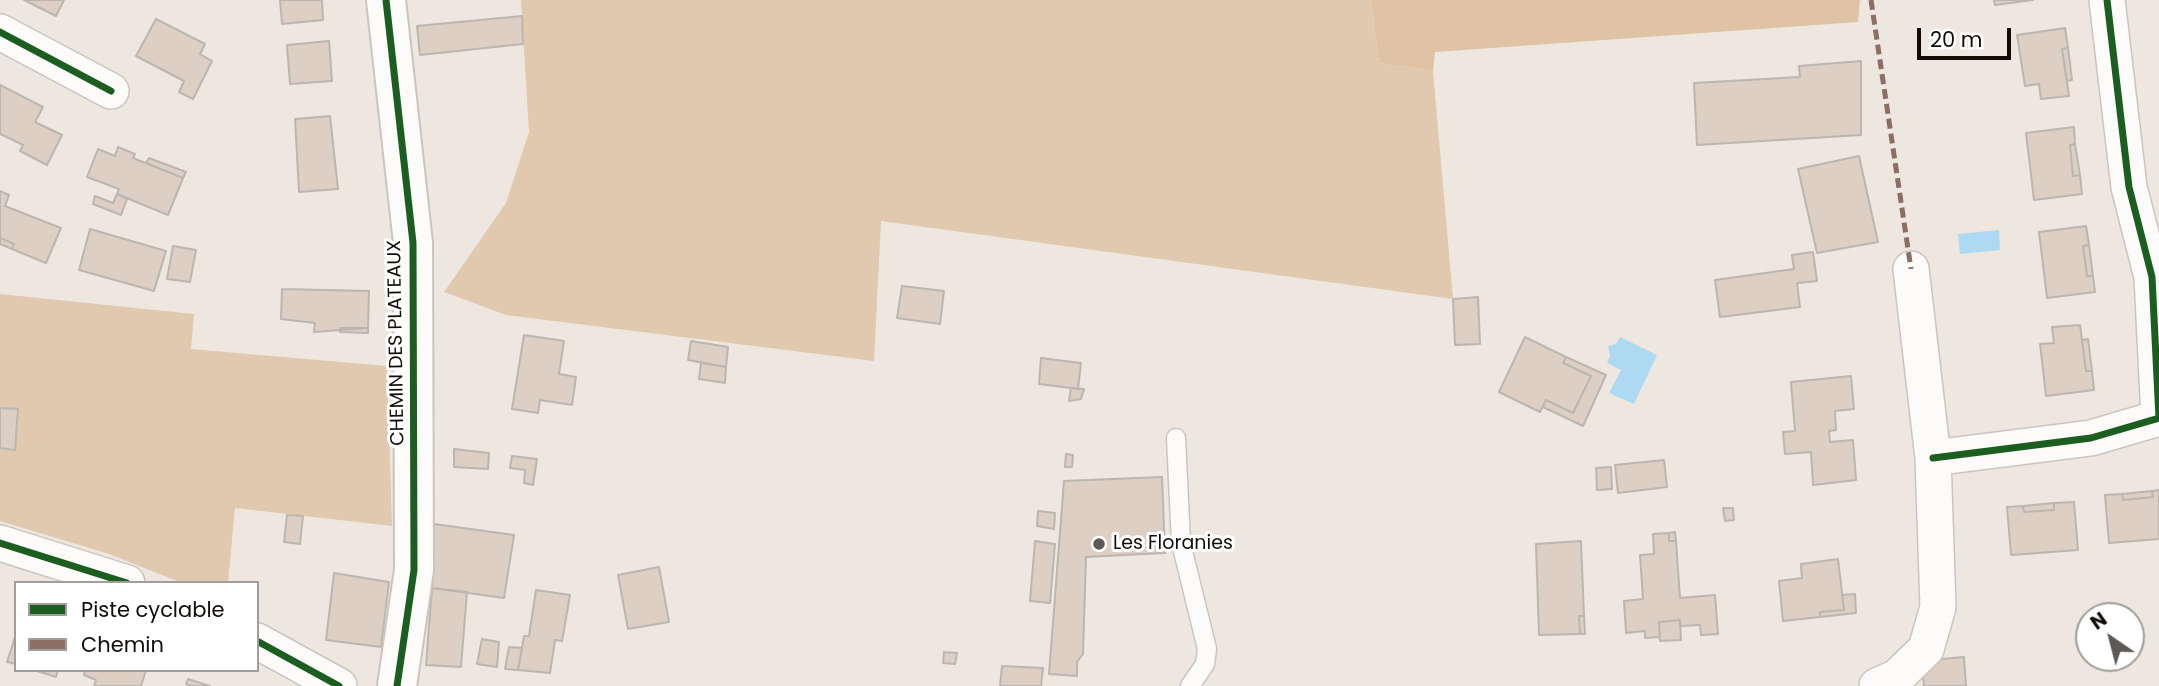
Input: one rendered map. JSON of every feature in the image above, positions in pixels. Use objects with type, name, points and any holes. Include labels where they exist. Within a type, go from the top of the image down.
[{"type":"street","name":"CHEMIN DES PLATEAUX","points":[[386,0],[413,243],[414,570],[398,686]]},
{"type":"street","points":[[1933,458],[2091,438],[2159,418],[2152,277],[2129,187],[2107,0]]},
{"type":"street","points":[[0,32],[111,91]]},
{"type":"street","points":[[1877,686],[1897,677],[1926,649],[1938,607],[1933,458],[1911,269]]},
{"type":"street","points":[[0,543],[121,581]]},
{"type":"street","points":[[259,643],[340,686]]},
{"type":"lane","points":[[1175,438],[1181,542],[1207,649],[1205,664],[1189,686]]},
{"type":"shaded area","points":[[521,0],[1371,0],[1379,63],[1433,71],[1453,299],[881,221],[874,361],[506,315],[444,292],[506,203],[529,132]]},
{"type":"shaded area","points":[[1371,0],[1860,0],[1858,22],[1435,52],[1433,71],[1379,63]]},
{"type":"shaded area","points":[[0,294],[194,314],[191,349],[387,366],[392,526],[235,508],[228,581],[177,581],[109,554],[0,521]]},
{"type":"water","points":[[1999,230],[2000,250],[1960,254],[1958,234]]},
{"type":"water","points":[[1620,337],[1657,355],[1634,404],[1609,393],[1621,370],[1607,363],[1610,356],[1608,346],[1616,344]]},
{"type":"building","points":[[24,0],[64,0],[56,16]]},
{"type":"building","points":[[280,0],[322,0],[323,20],[282,24]]},
{"type":"building","points":[[1994,0],[2033,0],[1995,5]]},
{"type":"building","points":[[522,16],[523,44],[420,55],[417,26]]},
{"type":"building","points":[[156,19],[205,44],[200,54],[212,61],[193,99],[179,92],[184,81],[136,56]]},
{"type":"building","points":[[2065,28],[2068,48],[2062,49],[2069,96],[2041,99],[2039,84],[2025,86],[2017,35]]},
{"type":"building","points":[[329,41],[332,81],[290,84],[287,45]]},
{"type":"building","points":[[2068,48],[2072,80],[2067,81],[2062,49]]},
{"type":"building","points":[[1861,61],[1861,135],[1697,145],[1694,83],[1800,77],[1799,66]]},
{"type":"building","points":[[0,85],[43,107],[35,122],[62,135],[47,165],[20,151],[23,145],[0,134]]},
{"type":"building","points":[[330,116],[338,189],[299,192],[295,119]]},
{"type":"building","points":[[2074,127],[2075,144],[2070,145],[2073,176],[2080,175],[2082,194],[2034,200],[2026,133]]},
{"type":"building","points":[[2075,144],[2080,175],[2073,176],[2070,145]]},
{"type":"building","points":[[118,147],[135,154],[133,158],[183,178],[168,215],[117,194],[119,189],[87,177],[98,149],[115,156]]},
{"type":"building","points":[[1859,156],[1878,242],[1817,253],[1798,169]]},
{"type":"building","points":[[149,158],[186,172],[183,178],[146,163]]},
{"type":"building","points":[[0,191],[9,195],[5,206],[61,228],[46,263],[12,249],[14,244],[0,238]]},
{"type":"building","points":[[117,194],[127,199],[121,215],[93,204],[95,196],[113,203]]},
{"type":"building","points":[[2086,226],[2089,245],[2083,246],[2087,276],[2093,276],[2095,292],[2047,298],[2039,232]]},
{"type":"building","points":[[90,229],[166,251],[154,291],[79,270]]},
{"type":"building","points":[[0,238],[14,244],[12,249],[0,244]]},
{"type":"building","points":[[2089,245],[2093,276],[2087,276],[2083,246]]},
{"type":"building","points":[[173,246],[196,250],[190,282],[167,279]]},
{"type":"building","points":[[1813,252],[1817,281],[1797,283],[1800,307],[1720,317],[1715,280],[1794,269],[1792,255]]},
{"type":"building","points":[[902,286],[944,291],[940,324],[897,318]]},
{"type":"building","points":[[282,289],[369,291],[368,328],[314,332],[315,323],[281,319]]},
{"type":"building","points":[[1478,297],[1480,344],[1455,345],[1453,299]]},
{"type":"building","points":[[2080,325],[2086,371],[2092,371],[2094,390],[2046,396],[2040,344],[2054,343],[2052,327]]},
{"type":"building","points":[[340,328],[368,328],[368,333],[340,332]]},
{"type":"building","points":[[524,335],[564,341],[559,374],[576,377],[572,405],[540,400],[538,413],[512,409]]},
{"type":"building","points":[[1525,337],[1566,357],[1563,363],[1591,376],[1573,413],[1546,400],[1540,412],[1499,392]]},
{"type":"building","points":[[2088,339],[2092,371],[2086,371],[2082,340]]},
{"type":"building","points":[[691,341],[728,347],[726,367],[688,360]]},
{"type":"building","points":[[1566,357],[1606,375],[1583,426],[1543,407],[1546,400],[1573,413],[1591,376],[1563,363]]},
{"type":"building","points":[[1041,358],[1081,363],[1078,389],[1039,384]]},
{"type":"building","points":[[701,363],[726,367],[725,383],[699,379]]},
{"type":"building","points":[[1851,376],[1854,409],[1835,411],[1836,430],[1829,431],[1830,442],[1853,440],[1856,480],[1813,485],[1811,452],[1785,454],[1783,432],[1795,431],[1791,382]]},
{"type":"building","points":[[1071,388],[1084,389],[1081,399],[1069,401]]},
{"type":"building","points":[[0,408],[18,409],[15,450],[0,448]]},
{"type":"building","points":[[454,449],[489,453],[488,469],[454,467]]},
{"type":"building","points":[[1066,454],[1073,455],[1072,467],[1065,467]]},
{"type":"building","points":[[512,456],[537,459],[533,485],[524,483],[525,470],[510,468]]},
{"type":"building","points":[[1664,460],[1667,487],[1618,493],[1615,465]]},
{"type":"building","points":[[1611,467],[1612,489],[1597,490],[1596,468]]},
{"type":"building","points":[[1162,477],[1165,553],[1086,557],[1083,654],[1077,662],[1077,676],[1049,674],[1064,481]]},
{"type":"building","points":[[2159,490],[2159,539],[2109,543],[2105,495],[2122,494],[2123,500],[2153,497],[2152,491]]},
{"type":"building","points":[[2152,491],[2153,497],[2123,500],[2122,494]]},
{"type":"building","points":[[2074,502],[2078,550],[2011,555],[2007,507],[2023,506],[2024,512],[2054,510],[2054,503]]},
{"type":"building","points":[[2054,503],[2054,510],[2024,512],[2023,506]]},
{"type":"building","points":[[1723,508],[1733,508],[1734,520],[1725,521]]},
{"type":"building","points":[[1038,511],[1055,513],[1054,529],[1037,526]]},
{"type":"building","points":[[287,515],[303,516],[300,544],[284,542]]},
{"type":"building","points":[[434,524],[514,535],[504,598],[432,588]]},
{"type":"building","points":[[1675,532],[1676,541],[1669,541],[1669,533]]},
{"type":"building","points":[[1669,533],[1669,541],[1676,541],[1680,598],[1715,595],[1718,634],[1701,635],[1700,625],[1680,626],[1680,620],[1659,622],[1660,637],[1645,638],[1645,631],[1626,633],[1624,601],[1643,599],[1640,555],[1654,554],[1653,534]]},
{"type":"building","points":[[1035,541],[1055,544],[1050,603],[1030,601]]},
{"type":"building","points":[[1581,541],[1584,616],[1579,616],[1580,634],[1539,635],[1536,544]]},
{"type":"building","points":[[1838,559],[1844,610],[1820,612],[1820,617],[1783,621],[1779,581],[1802,578],[1801,564]]},
{"type":"building","points":[[659,567],[669,622],[628,629],[618,575]]},
{"type":"building","points":[[334,573],[389,582],[381,647],[326,640]]},
{"type":"building","points":[[432,588],[467,592],[461,667],[426,665]]},
{"type":"building","points":[[536,590],[570,595],[562,641],[555,640],[550,673],[518,670],[524,636],[529,636]]},
{"type":"building","points":[[1855,594],[1856,613],[1820,617],[1820,612],[1844,610],[1842,595]]},
{"type":"building","points":[[1579,616],[1584,616],[1585,634],[1580,634]]},
{"type":"building","points":[[1680,620],[1681,640],[1660,641],[1659,622]]},
{"type":"building","points":[[482,639],[499,642],[497,667],[477,664]]},
{"type":"building","points":[[14,640],[14,664],[7,662]]},
{"type":"building","points":[[509,647],[522,648],[518,670],[505,669]]},
{"type":"building","points":[[944,652],[957,653],[955,664],[943,663]]},
{"type":"building","points":[[1964,657],[1966,686],[1924,686],[1923,676],[1941,659]]},
{"type":"building","points":[[1002,666],[1043,668],[1041,686],[1000,686]]},
{"type":"building","points":[[40,672],[57,672],[56,677]]},
{"type":"building","points":[[85,672],[145,672],[141,686],[94,686],[96,680],[84,675]]},
{"type":"building","points":[[188,679],[210,686],[191,686],[186,684]]},
{"type":"marked path","points":[[1871,0],[1911,269]]},
{"type":"cycle path","points":[[386,0],[413,243],[414,570],[397,686]]},
{"type":"cycle path","points":[[1933,458],[2091,438],[2159,418],[2152,277],[2129,187],[2107,0]]},
{"type":"cycle path","points":[[0,32],[111,91]]},
{"type":"cycle path","points":[[0,543],[121,581]]},
{"type":"cycle path","points":[[259,642],[339,686]]},
{"type":"place","name":"Les Floranies","points":[[1099,544]]}]
